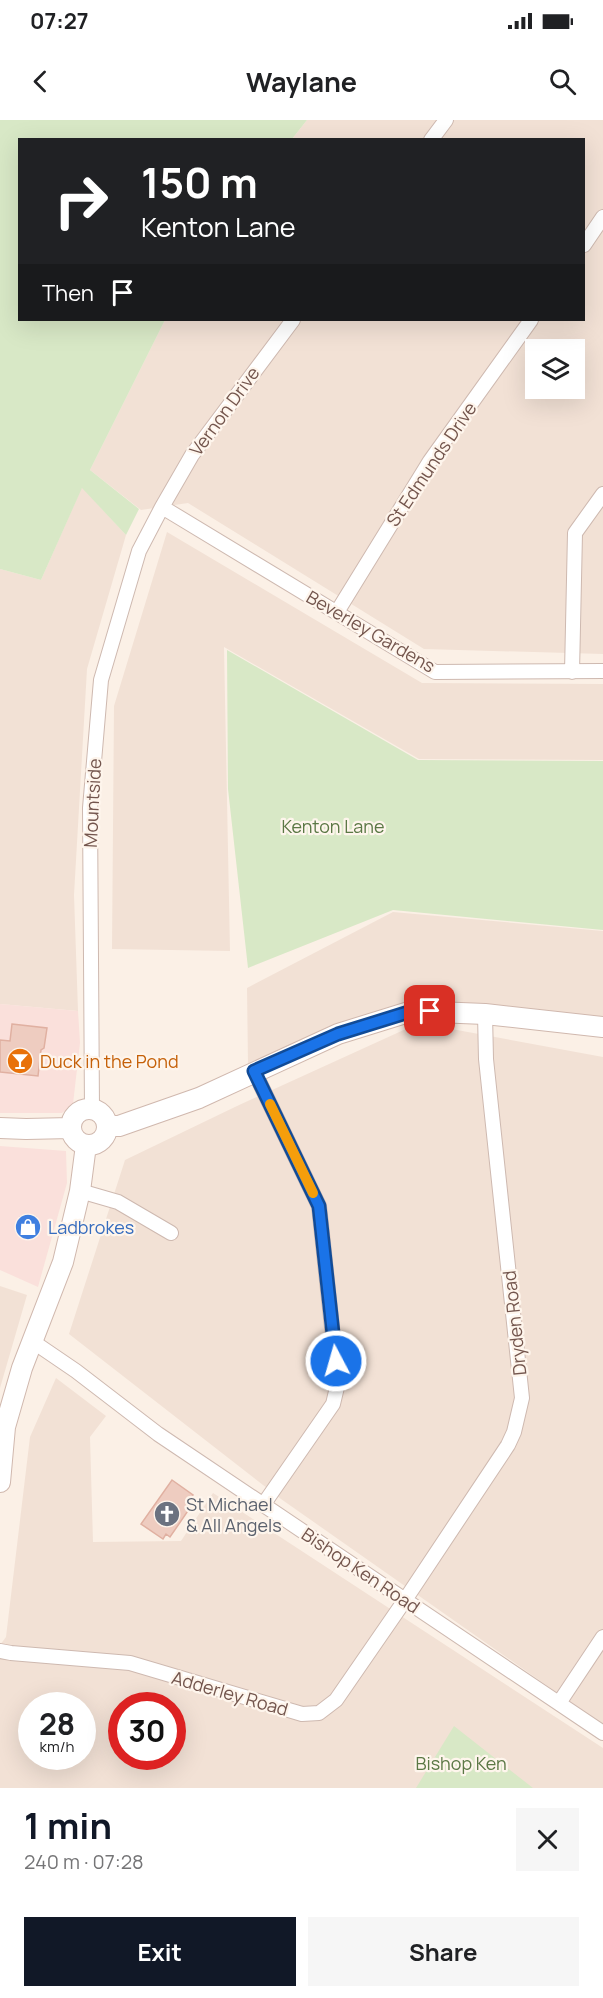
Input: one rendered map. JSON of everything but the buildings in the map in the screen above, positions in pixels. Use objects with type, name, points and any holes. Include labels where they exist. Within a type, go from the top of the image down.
[{"type":"street","points":[[432,138],[446,120]]},
{"type":"street","points":[[585,244],[603,218]]},
{"type":"street","name":"Vernon Drive","points":[[162,507],[192,455],[291,321]]},
{"type":"street","name":"St Edmunds Drive","points":[[337,612],[430,460],[530,321]]},
{"type":"street","points":[[572,672],[575,533],[603,494]]},
{"type":"street","name":"Beverley Gardens","points":[[162,507],[435,672],[603,671]]},
{"type":"street","name":"Mountside","points":[[92,1109],[90,808],[101,680],[138,551],[162,507]]},
{"type":"street","points":[[107,1126],[119,1126],[199,1098],[338,1034],[412,1011],[484,1014],[603,1026]]},
{"type":"street","name":"Dryden Road","points":[[405,1600],[508,1445],[514,1432],[522,1398],[486,1059],[484,1014]]},
{"type":"street","points":[[254,1071],[319,1206],[338,1383],[333,1404],[263,1504]]},
{"type":"street","points":[[92,1109],[102,1115],[107,1126],[100,1140],[86,1145],[74,1137],[71,1128],[77,1113],[92,1109]]},
{"type":"street","points":[[0,1128],[71,1128]]},
{"type":"street","points":[[0,1482],[5,1427],[22,1368],[63,1262],[80,1191],[86,1145]]},
{"type":"street","points":[[80,1191],[118,1202],[171,1233]]},
{"type":"street","name":"Bishop Ken Road","points":[[32,1341],[76,1371],[158,1434],[603,1733]]},
{"type":"street","name":"Adderley Road","points":[[0,1651],[130,1663],[302,1714],[319,1713],[336,1700],[405,1600]]},
{"type":"street","points":[[560,1703],[603,1637]]},
{"type":"shaded area","points":[[307,120],[603,120],[603,654],[424,649],[188,503],[141,510],[90,470],[164,321],[585,321],[585,138],[293,138]]},
{"type":"shaded area","points":[[82,487],[126,535],[87,669],[74,895],[78,1011],[0,1004],[0,569],[41,580]]},
{"type":"shaded area","points":[[167,532],[422,683],[603,684],[603,760],[419,759],[224,647],[230,951],[112,949],[114,706]]},
{"type":"shaded area","points":[[393,912],[603,931],[603,1017],[406,1007],[248,1064],[247,988]]},
{"type":"shaded area","points":[[0,1004],[78,1011],[80,1043],[73,1104],[62,1113],[0,1113]]},
{"type":"shaded area","points":[[419,1023],[603,1057],[603,1725],[281,1499],[69,1334],[125,1160]]},
{"type":"shaded area","points":[[0,1146],[66,1151],[67,1183],[38,1287],[0,1270]]},
{"type":"shaded area","points":[[0,1286],[27,1295],[0,1388]]},
{"type":"shaded area","points":[[56,1378],[106,1416],[90,1437],[93,1542],[181,1541],[213,1493],[603,1748],[603,1788],[0,1788],[0,1645],[6,1637],[30,1437]]},
{"type":"green space","points":[[0,120],[307,120],[293,138],[18,138],[18,321],[164,321],[90,470],[139,509],[126,535],[82,488],[41,580],[0,569]]},
{"type":"green space","name":"Kenton Lane","points":[[227,650],[418,760],[603,761],[603,930],[393,910],[248,968],[228,789]]},
{"type":"green space","name":"Bishop Ken","points":[[454,1726],[533,1788],[416,1788]]},
{"type":"slow traffic","points":[[270,1104],[313,1193]]},
{"type":"place","name":"Duck in the Pond","points":[[20,1061]]},
{"type":"place","name":"Ladbrokes","points":[[28,1227]]},
{"type":"place","name":"St Michael & All Angels","points":[[167,1514]]},
{"type":"route","points":[[336,1361],[319,1206],[254,1071],[338,1034],[412,1011],[430,1011]]}]
